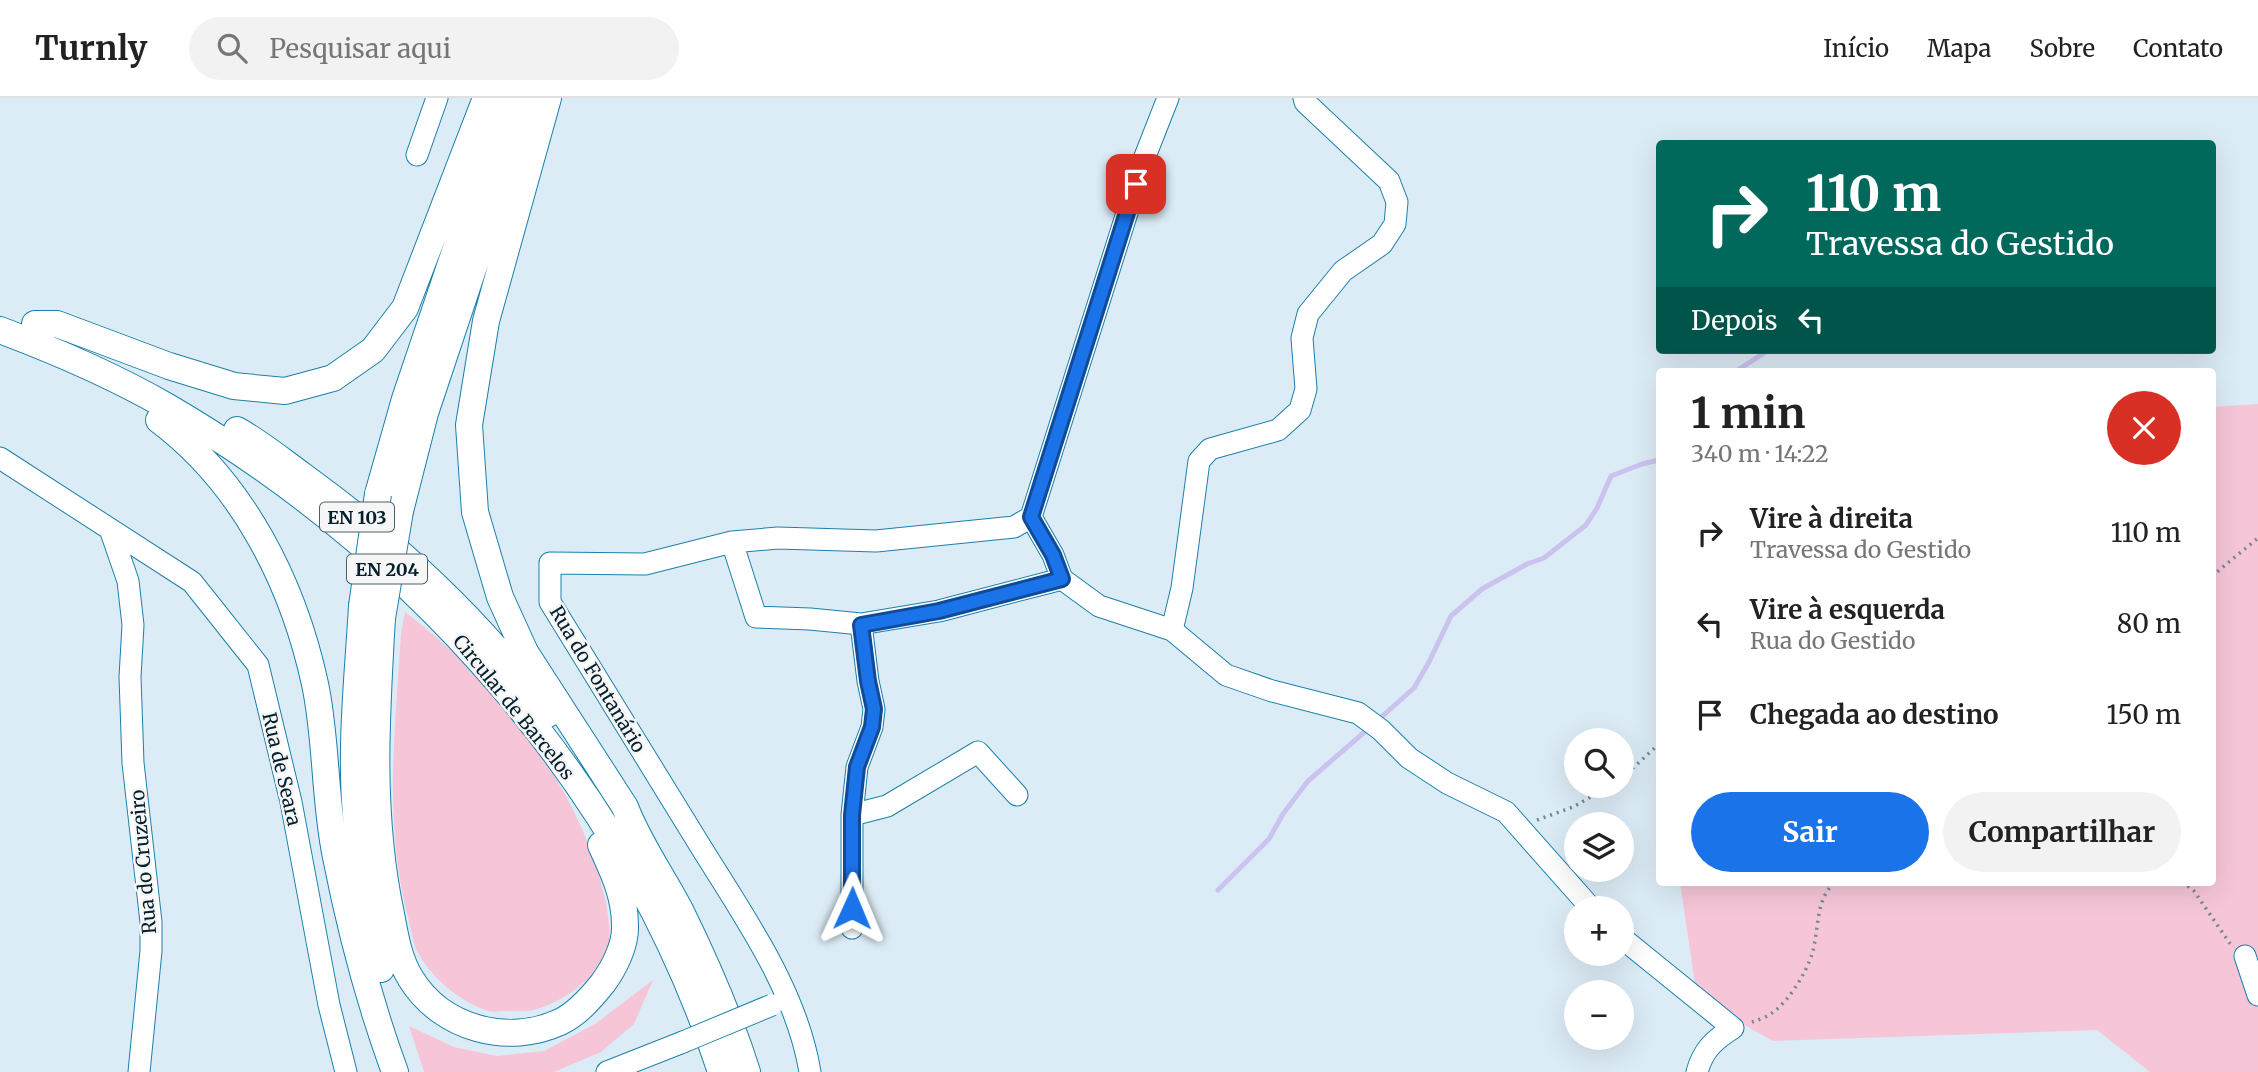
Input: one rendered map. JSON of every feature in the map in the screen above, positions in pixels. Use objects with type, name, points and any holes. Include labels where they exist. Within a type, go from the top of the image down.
[{"type":"main road","points":[[35,324],[57,324],[169,366],[234,386],[285,391],[333,378],[373,351],[405,308],[486,98]]},
{"type":"main road","points":[[508,98],[405,400],[378,494],[372,612],[377,818],[386,891],[397,945],[411,979],[438,1011],[484,1032],[526,1033],[561,1022],[589,1001],[614,969],[626,928],[620,888],[597,835],[595,809]]},
{"type":"main road","points":[[407,1072],[383,983],[368,902],[356,814],[354,724],[372,612],[425,413],[530,98]]},
{"type":"main road","points":[[548,98],[486,321],[469,425],[475,512],[500,597],[526,652],[625,807],[631,824]]},
{"type":"main road","name":"EN 103","points":[[0,313],[35,324],[169,390],[249,437],[346,508],[423,574],[490,643],[545,710],[618,812],[631,824],[682,914],[737,1040],[747,1072]]},
{"type":"main road","name":"Circular de Barcelos","points":[[0,330],[40,345],[165,405],[237,451],[339,526],[411,589],[475,654],[595,809],[636,875],[695,1001],[721,1072]]},
{"type":"main road","points":[[127,386],[140,405],[185,439],[216,471],[262,538],[293,608],[315,684],[335,856],[369,990],[395,1072]]},
{"type":"street","points":[[417,155],[437,98]]},
{"type":"street","points":[[1168,98],[1144,159],[1031,517],[1053,555],[1062,579],[1099,606],[1172,630],[1226,674],[1272,691],[1358,713],[1381,730],[1409,758],[1447,783],[1506,812],[1580,896]]},
{"type":"street","points":[[1172,630],[1182,588],[1199,461],[1210,449],[1278,430],[1300,410],[1306,389],[1302,338],[1308,314],[1343,271],[1382,244],[1395,224],[1397,202],[1389,181],[1305,102],[1304,98]]},
{"type":"street","name":"Rua de Seara","points":[[0,458],[192,582],[258,665],[291,802],[329,1005],[346,1072]]},
{"type":"street","name":"Rua do Fontanário","points":[[810,1072],[805,1043],[780,1001],[747,923],[550,603],[550,563],[645,564],[732,542],[778,538],[876,541],[1014,527],[1031,517]]},
{"type":"street","name":"Rua do Cruzeiro","points":[[110,529],[128,581],[133,625],[130,677],[133,763],[151,922],[151,951],[139,1072]]},
{"type":"street","points":[[732,542],[756,617],[810,619],[861,625],[939,611],[1062,579]]},
{"type":"street","points":[[852,928],[852,815],[857,767],[872,727],[874,709],[861,625]]},
{"type":"street","points":[[852,815],[887,806],[978,752],[1017,795]]},
{"type":"street","points":[[1634,948],[1733,1028],[1714,1040],[1701,1058],[1697,1072]]},
{"type":"street","points":[[2245,956],[2258,995]]},
{"type":"street","points":[[607,1072],[780,1001]]},
{"type":"path","points":[[2216,573],[2258,538]]},
{"type":"path","points":[[1634,767],[1656,747]]},
{"type":"path","points":[[1514,821],[1539,819],[1573,807],[1589,798]]},
{"type":"path","points":[[1733,1028],[1772,1014],[1787,997],[1812,953],[1820,906],[1831,886]]},
{"type":"path","points":[[2187,886],[2194,891],[2235,951],[2245,956]]},
{"type":"shaded area","points":[[2258,404],[2258,1072],[2150,1072],[2097,1030],[1773,1041],[1697,998],[1681,886],[2216,886],[2216,407]]},
{"type":"shaded area","points":[[405,612],[469,668],[527,736],[574,811],[591,851],[607,912],[608,949],[597,970],[588,979],[578,988],[544,1007],[527,1011],[493,1012],[475,1006],[436,978],[416,949],[400,878],[393,809],[396,704]]},
{"type":"shaded area","points":[[653,980],[634,1024],[601,1052],[554,1072],[424,1072],[409,1026],[454,1047],[497,1056],[544,1051],[595,1024]]},
{"type":"waterway","points":[[1741,368],[1763,354]]},
{"type":"waterway","points":[[1378,720],[1414,688],[1451,616],[1482,589],[1527,564],[1544,558],[1586,525],[1611,476],[1656,461]]},
{"type":"waterway","points":[[1218,890],[1269,839],[1283,814],[1308,781],[1368,729]]},
{"type":"route","points":[[852,908],[852,815],[857,767],[872,727],[874,709],[861,625],[939,611],[1062,579],[1053,555],[1031,517],[1136,184]]}]
